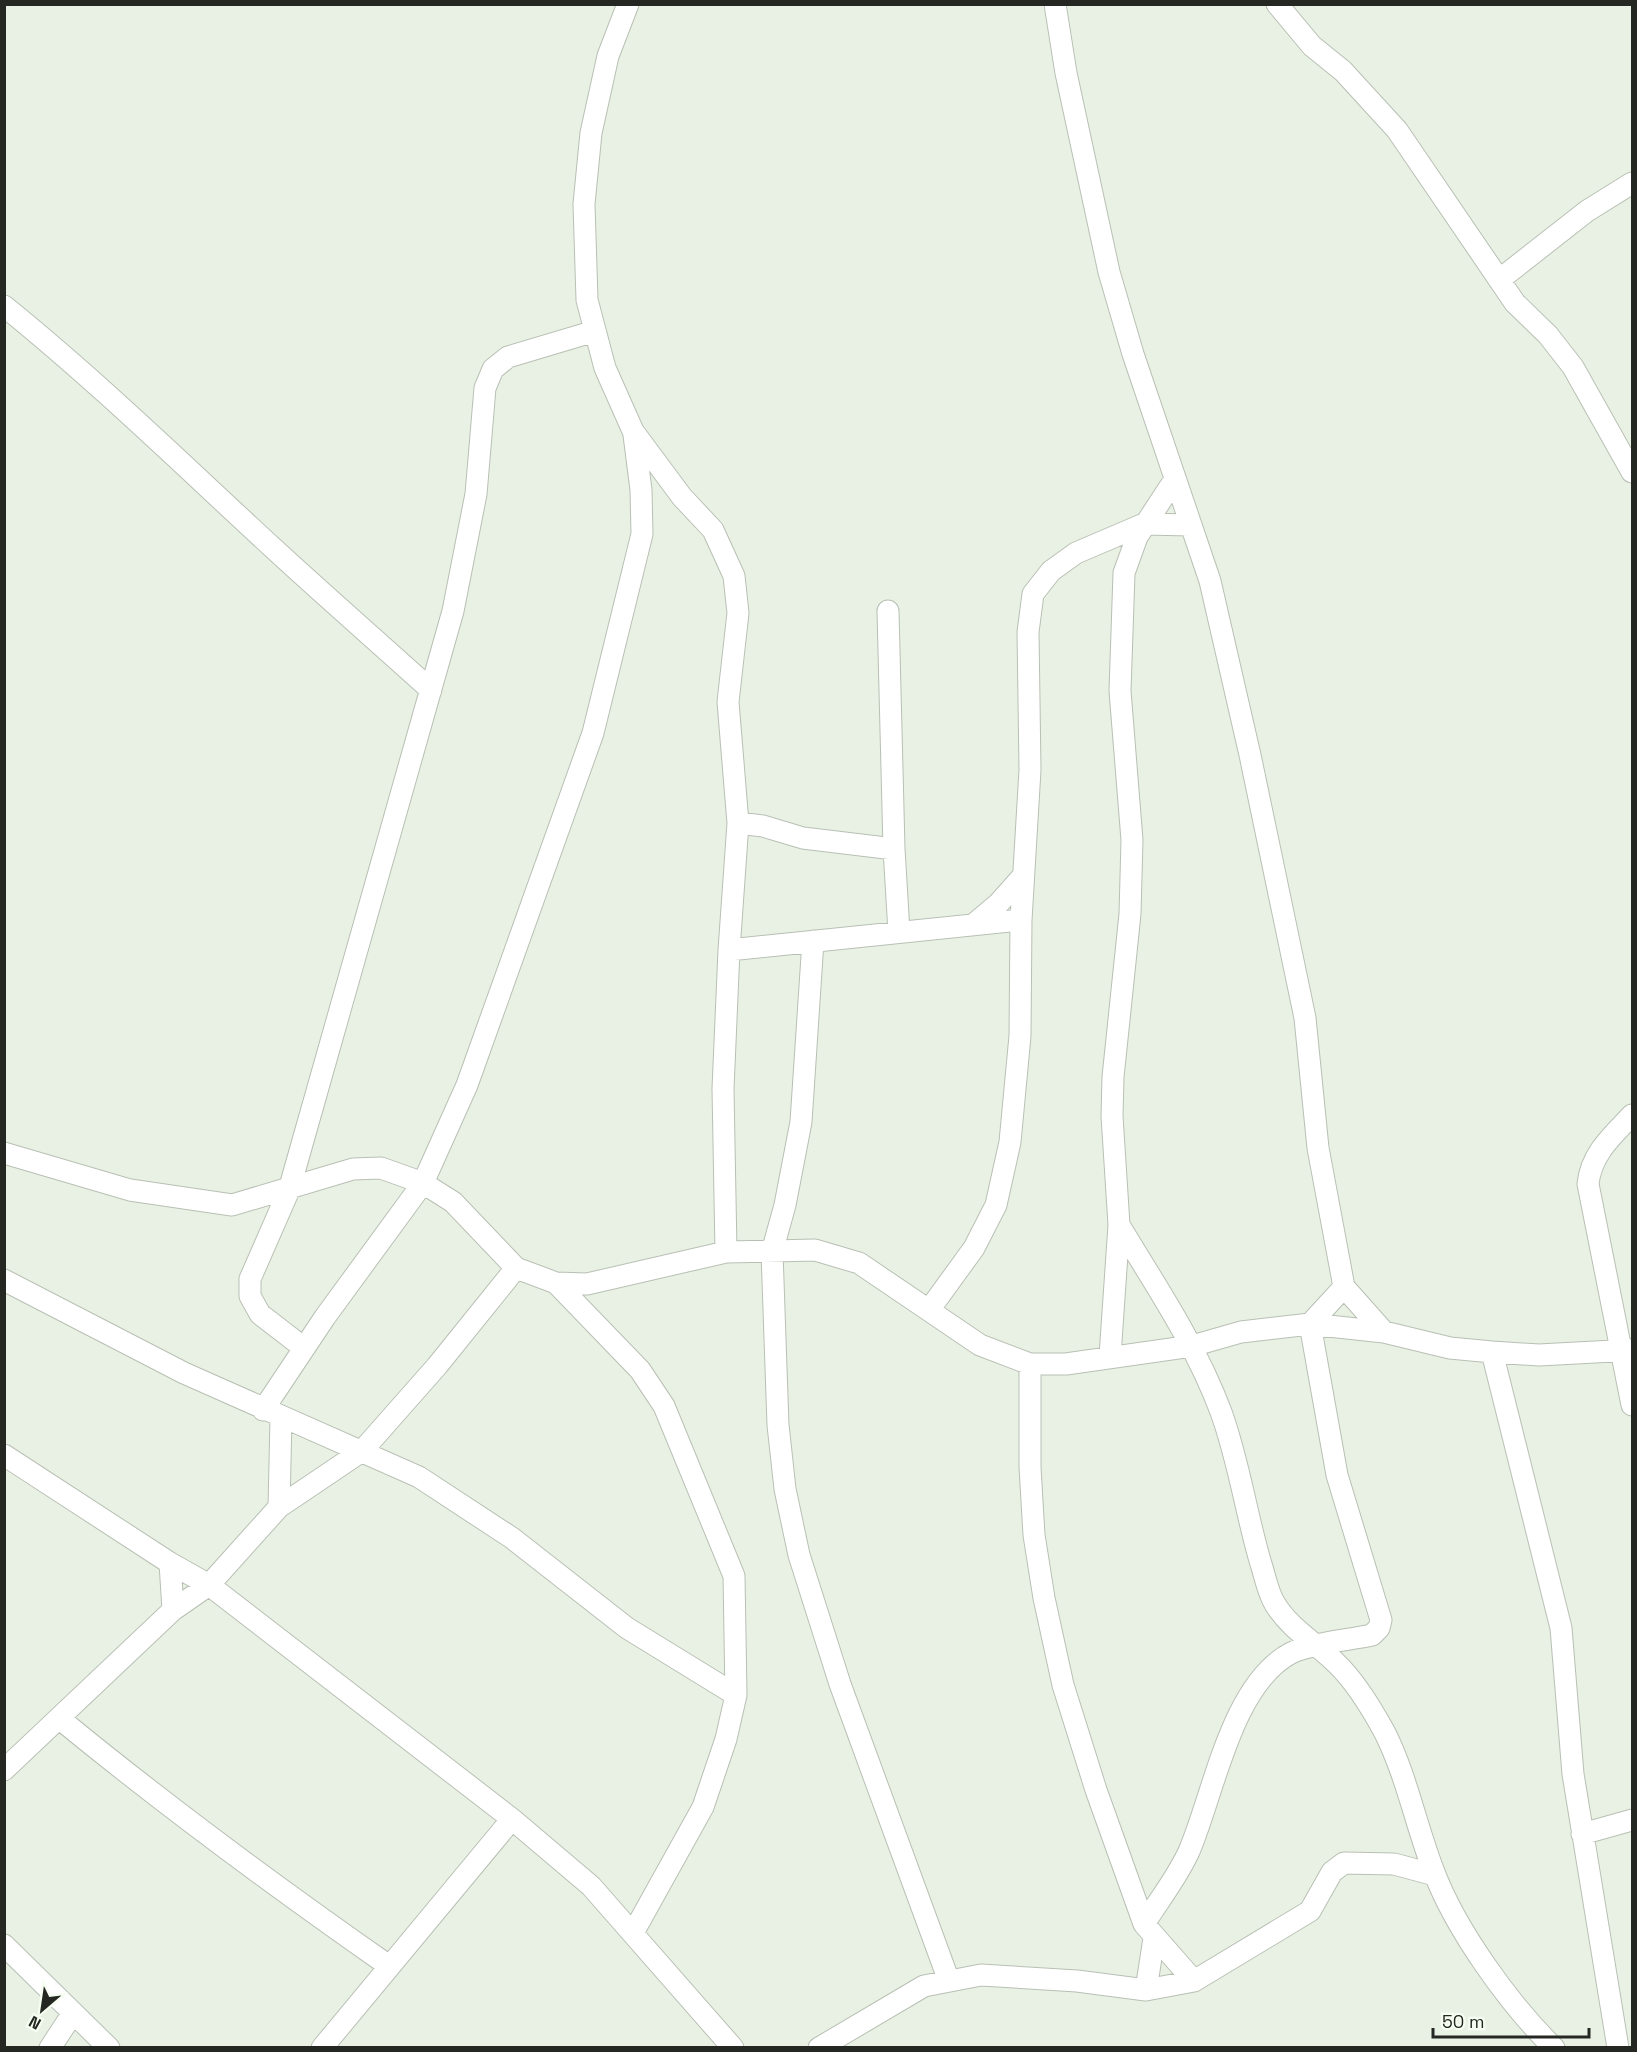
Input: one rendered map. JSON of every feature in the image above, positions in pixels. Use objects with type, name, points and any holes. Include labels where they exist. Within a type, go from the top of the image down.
[{"type":"street","points":[[628,4],[608,56],[590,145],[584,204],[587,300],[605,368],[633,431],[682,497],[713,530],[734,576],[738,613],[728,702],[738,823],[729,950],[723,1089],[726,1252]]},
{"type":"street","points":[[1054,4],[1066,73],[1109,272],[1133,354],[1210,581],[1251,755],[1305,1018],[1318,1148],[1344,1287],[1384,1332]]},
{"type":"street","points":[[1277,4],[1312,46],[1343,71],[1397,130],[1515,303],[1548,335],[1574,368],[1632,472]]},
{"type":"street","points":[[1499,280],[1587,210],[1632,183]]},
{"type":"street","points":[[4,306],[63,354],[167,447],[272,547],[431,690]]},
{"type":"street","points":[[304,1348],[260,1314],[250,1296],[249,1279],[289,1190],[453,611],[474,506],[485,388],[493,369],[508,357],[596,331]]},
{"type":"street","points":[[279,1507],[272,1414],[304,1348],[423,1183],[467,1085],[593,733],[642,534],[641,490],[633,431]]},
{"type":"street","points":[[1110,1356],[1119,1225],[1113,1096],[1130,914],[1132,840],[1120,691],[1124,573],[1129,555],[1144,524],[1175,479]]},
{"type":"street","points":[[929,1310],[975,1248],[996,1205],[1010,1142],[1020,1036],[1021,920],[1030,770],[1028,632],[1033,594],[1050,571],[1076,553],[1144,524],[1190,525]]},
{"type":"street","points":[[888,611],[894,849],[900,932]]},
{"type":"street","points":[[738,823],[762,826],[802,838],[894,849]]},
{"type":"street","points":[[973,926],[999,903],[1023,876]]},
{"type":"street","points":[[729,950],[1021,920]]},
{"type":"street","points":[[813,941],[801,1122],[785,1205],[772,1252],[778,1425],[785,1489],[799,1555],[875,1785],[908,1865],[948,1981]]},
{"type":"street","points":[[1632,1115],[1595,1156],[1590,1168],[1588,1184],[1626,1349],[1632,1405]]},
{"type":"street","points":[[4,1153],[130,1190],[232,1205],[289,1190],[353,1169],[381,1168],[423,1183],[453,1202],[516,1268],[556,1283],[587,1284],[726,1252],[815,1250],[859,1263],[980,1345],[1030,1364],[1066,1364],[1192,1346],[1241,1332],[1310,1324],[1384,1332],[1450,1348],[1492,1352],[1539,1355],[1626,1349]]},
{"type":"street","points":[[1119,1225],[1192,1346],[1221,1413],[1252,1535],[1274,1603],[1291,1625],[1338,1665],[1362,1694],[1384,1733],[1401,1771],[1435,1875],[1490,1970],[1538,2032],[1554,2048]]},
{"type":"street","points":[[4,1770],[173,1610],[209,1585],[279,1507],[362,1451],[437,1366],[516,1268]]},
{"type":"street","points":[[4,1280],[184,1373],[272,1414],[362,1451],[428,1483],[512,1538],[627,1628],[736,1695]]},
{"type":"street","points":[[556,1283],[640,1370],[664,1406],[734,1576],[736,1695],[726,1739],[703,1807],[633,1933]]},
{"type":"street","points":[[1310,1324],[1344,1287]]},
{"type":"street","points":[[1146,1990],[1149,1931],[1189,1851],[1231,1730],[1253,1691],[1271,1666],[1293,1652],[1372,1635],[1379,1628],[1381,1620],[1337,1475],[1310,1324]]},
{"type":"street","points":[[1492,1352],[1561,1628],[1573,1774],[1618,2048]]},
{"type":"street","points":[[1030,1364],[1030,1467],[1034,1535],[1044,1598],[1063,1685],[1096,1790],[1149,1931],[1194,1981]]},
{"type":"street","points":[[4,1455],[170,1563],[209,1585],[512,1819],[591,1886],[733,2048]]},
{"type":"street","points":[[170,1563],[173,1610]]},
{"type":"street","points":[[60,1719],[154,1797],[281,1891],[389,1966]]},
{"type":"street","points":[[330,2045],[389,1966],[512,1819]]},
{"type":"street","points":[[1582,1834],[1632,1820]]},
{"type":"street","points":[[1394,1864],[1422,1841]]},
{"type":"street","points":[[819,2048],[924,1986],[981,1975],[1077,1981],[1146,1990],[1194,1981],[1310,1911],[1332,1872],[1344,1863],[1394,1864],[1435,1875]]},
{"type":"street","points":[[4,1945],[109,2048]]},
{"type":"street","points":[[50,2048],[73,2013]]}]
